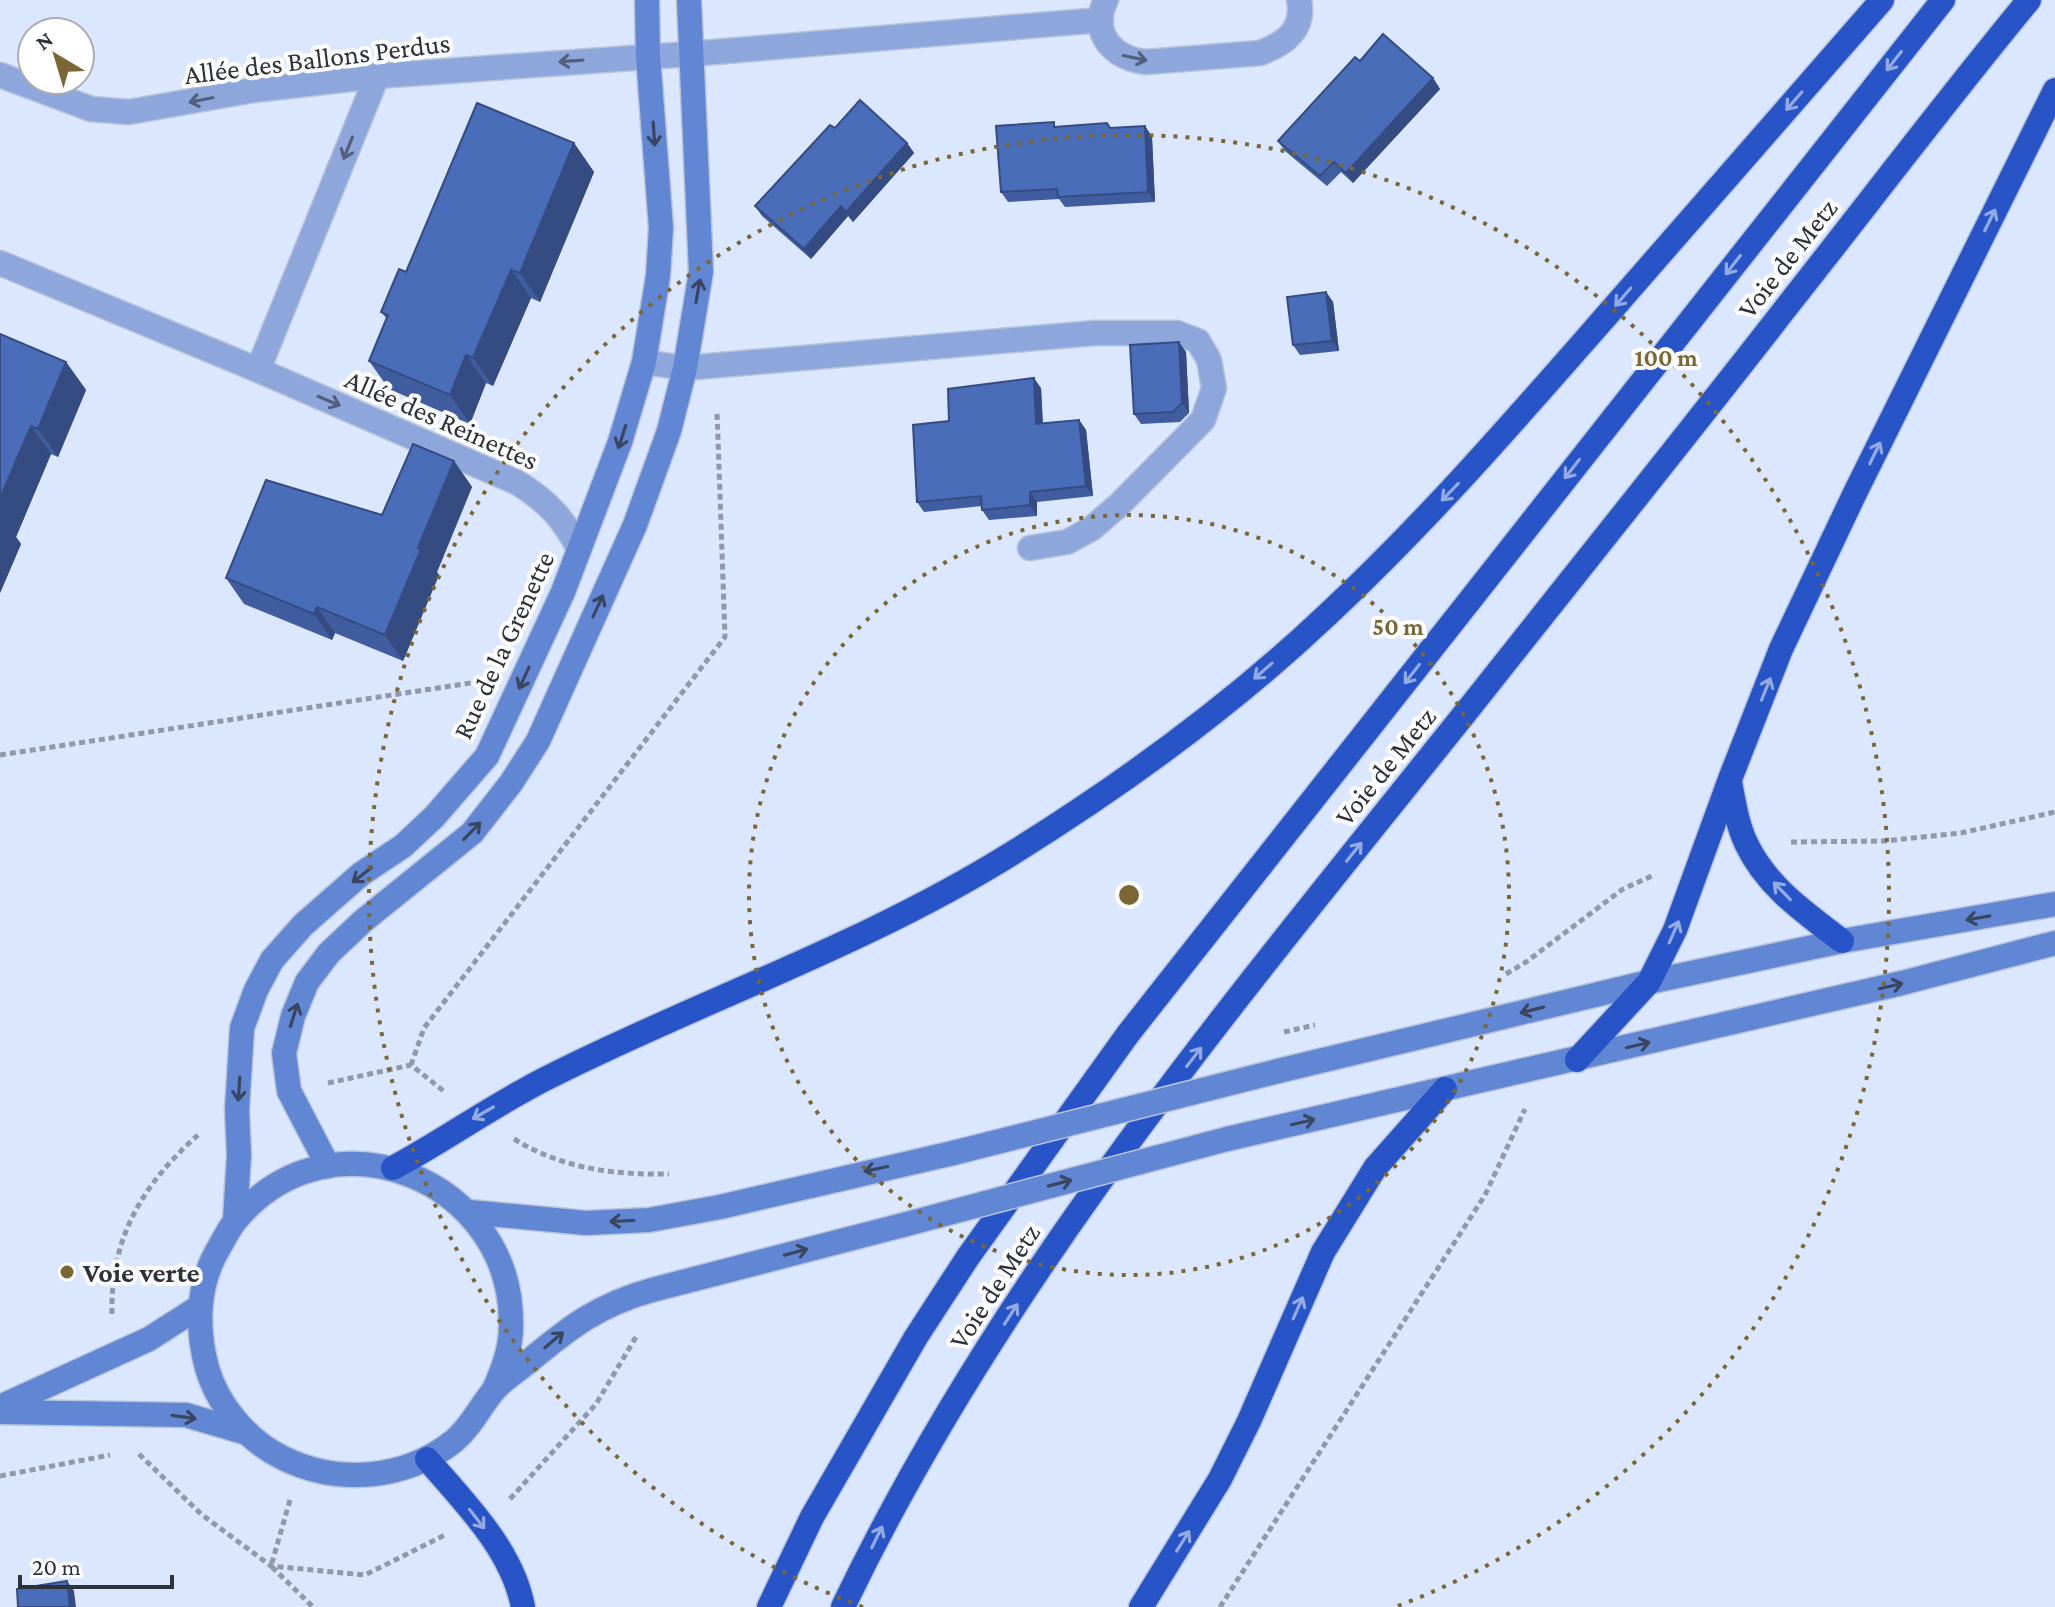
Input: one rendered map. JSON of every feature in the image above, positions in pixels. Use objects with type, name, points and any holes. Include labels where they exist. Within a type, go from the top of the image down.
[{"type":"highway","points":[[393,1168],[429,1149],[477,1116],[551,1076],[845,945],[952,889],[1013,853],[1082,806],[1229,700],[1325,618],[1477,465],[1882,0]]},
{"type":"highway","name":"Voie de Metz","points":[[769,1607],[812,1517],[916,1337],[968,1257],[1128,1034],[1943,0]]},
{"type":"highway","name":"Voie de Metz","points":[[843,1607],[888,1515],[933,1436],[1099,1180],[1321,893],[2029,0]]},
{"type":"highway","points":[[1577,1060],[1649,982],[1675,930],[1781,649],[2055,90]]},
{"type":"highway","points":[[1730,779],[1737,820],[1746,845],[1780,893],[1842,941]]},
{"type":"highway","points":[[1141,1607],[1220,1479],[1249,1421],[1323,1252],[1375,1168],[1445,1089]]},
{"type":"highway","points":[[427,1459],[477,1518],[510,1571],[523,1607]]},
{"type":"main road","name":"Rue de la Grenette","points":[[235,1220],[242,1028],[256,990],[272,960],[303,925],[361,874],[403,846],[466,783],[487,756],[563,592],[620,442],[644,362],[658,276],[661,228],[648,56],[647,0]]},
{"type":"main road","points":[[328,1166],[289,1091],[284,1053],[293,1016],[307,982],[329,953],[363,921],[472,833],[511,783],[531,751],[635,525],[669,431],[685,368],[701,272],[689,0]]},
{"type":"main road","points":[[469,1212],[586,1223],[633,1220],[720,1207],[1649,982],[1842,941],[2055,904]]},
{"type":"main road","points":[[494,1390],[573,1324],[611,1303],[645,1292],[1227,1139],[1577,1060],[1902,983],[2055,943]]},
{"type":"main road","points":[[361,1164],[393,1168],[421,1178],[446,1193],[469,1212],[488,1237],[502,1266],[510,1297],[511,1328],[506,1360],[494,1390],[469,1425],[454,1441],[427,1459],[396,1471],[364,1476],[331,1474],[300,1466],[272,1452],[247,1433],[225,1407],[209,1376],[200,1342],[199,1307],[211,1261],[235,1220],[262,1195],[294,1177],[328,1166],[361,1164]]},
{"type":"main road","points":[[0,1410],[149,1339],[199,1307]]},
{"type":"main road","points":[[0,1410],[186,1415],[247,1433]]},
{"type":"street","points":[[648,56],[1104,10],[1103,33],[1119,55],[1133,60],[1260,53],[1287,41],[1296,30],[1301,16],[1299,0]]},
{"type":"street","name":"Allée des Ballons Perdus","points":[[0,75],[91,109],[129,112],[254,90],[377,76],[648,56]]},
{"type":"street","points":[[258,370],[377,76]]},
{"type":"street","name":"Allée des Reinettes","points":[[0,263],[518,483],[557,512],[579,549]]},
{"type":"street","points":[[644,362],[685,368],[1095,333],[1177,333],[1198,341],[1209,360],[1214,388],[1203,420],[1091,529],[1067,542],[1030,548]]},
{"type":"path","points":[[411,1065],[424,1028],[725,637],[716,397]]},
{"type":"path","points":[[0,755],[526,675]]},
{"type":"path","points":[[1788,842],[1884,841],[1961,833],[2055,812]]},
{"type":"path","points":[[1499,978],[1526,962],[1623,889],[1657,874]]},
{"type":"path","points":[[1315,1025],[1329,1021]]},
{"type":"path","points":[[319,1085],[411,1065]]},
{"type":"path","points":[[411,1065],[441,1089]]},
{"type":"path","points":[[1220,1607],[1485,1195],[1543,1068]]},
{"type":"path","points":[[112,1323],[111,1298],[119,1247],[136,1208],[160,1172],[206,1128]]},
{"type":"path","points":[[506,1134],[531,1149],[594,1171],[626,1174],[633,1220]]},
{"type":"path","points":[[271,1566],[365,1575],[506,1503],[596,1404],[649,1315],[645,1292]]},
{"type":"path","points":[[135,1450],[201,1514],[271,1566],[313,1607]]},
{"type":"path","points":[[0,1476],[120,1453]]},
{"type":"path","points":[[271,1566],[300,1466]]},
{"type":"building","points":[[1383,34],[1433,78],[1346,173],[1334,162],[1320,176],[1278,141],[1355,57],[1360,61]]},
{"type":"building","points":[[860,100],[907,143],[846,212],[841,206],[804,249],[755,206],[830,125],[835,128]]},
{"type":"building","points":[[477,103],[574,143],[520,273],[511,270],[473,358],[466,355],[450,395],[369,361],[388,315],[381,312],[399,269],[406,272]]},
{"type":"building","points":[[1054,122],[1054,127],[1107,123],[1110,128],[1145,126],[1148,192],[1058,197],[1057,189],[1001,192],[996,126]]},
{"type":"building","points":[[1326,292],[1332,341],[1293,345],[1287,297]]},
{"type":"building","points":[[0,334],[66,362],[38,429],[31,426],[0,498]]},
{"type":"building","points":[[1179,342],[1182,403],[1173,412],[1134,414],[1130,345]]},
{"type":"building","points":[[1034,378],[1036,424],[1079,420],[1086,486],[1030,492],[1030,505],[982,510],[981,496],[917,502],[913,425],[949,421],[948,389]]},
{"type":"building","points":[[413,444],[454,461],[385,635],[317,607],[314,614],[226,578],[266,480],[382,515]]},
{"type":"building","points":[[67,1581],[70,1607],[18,1607],[17,1589]]},
{"type":"place","name":"Voie verte","points":[[67,1272]]}]
